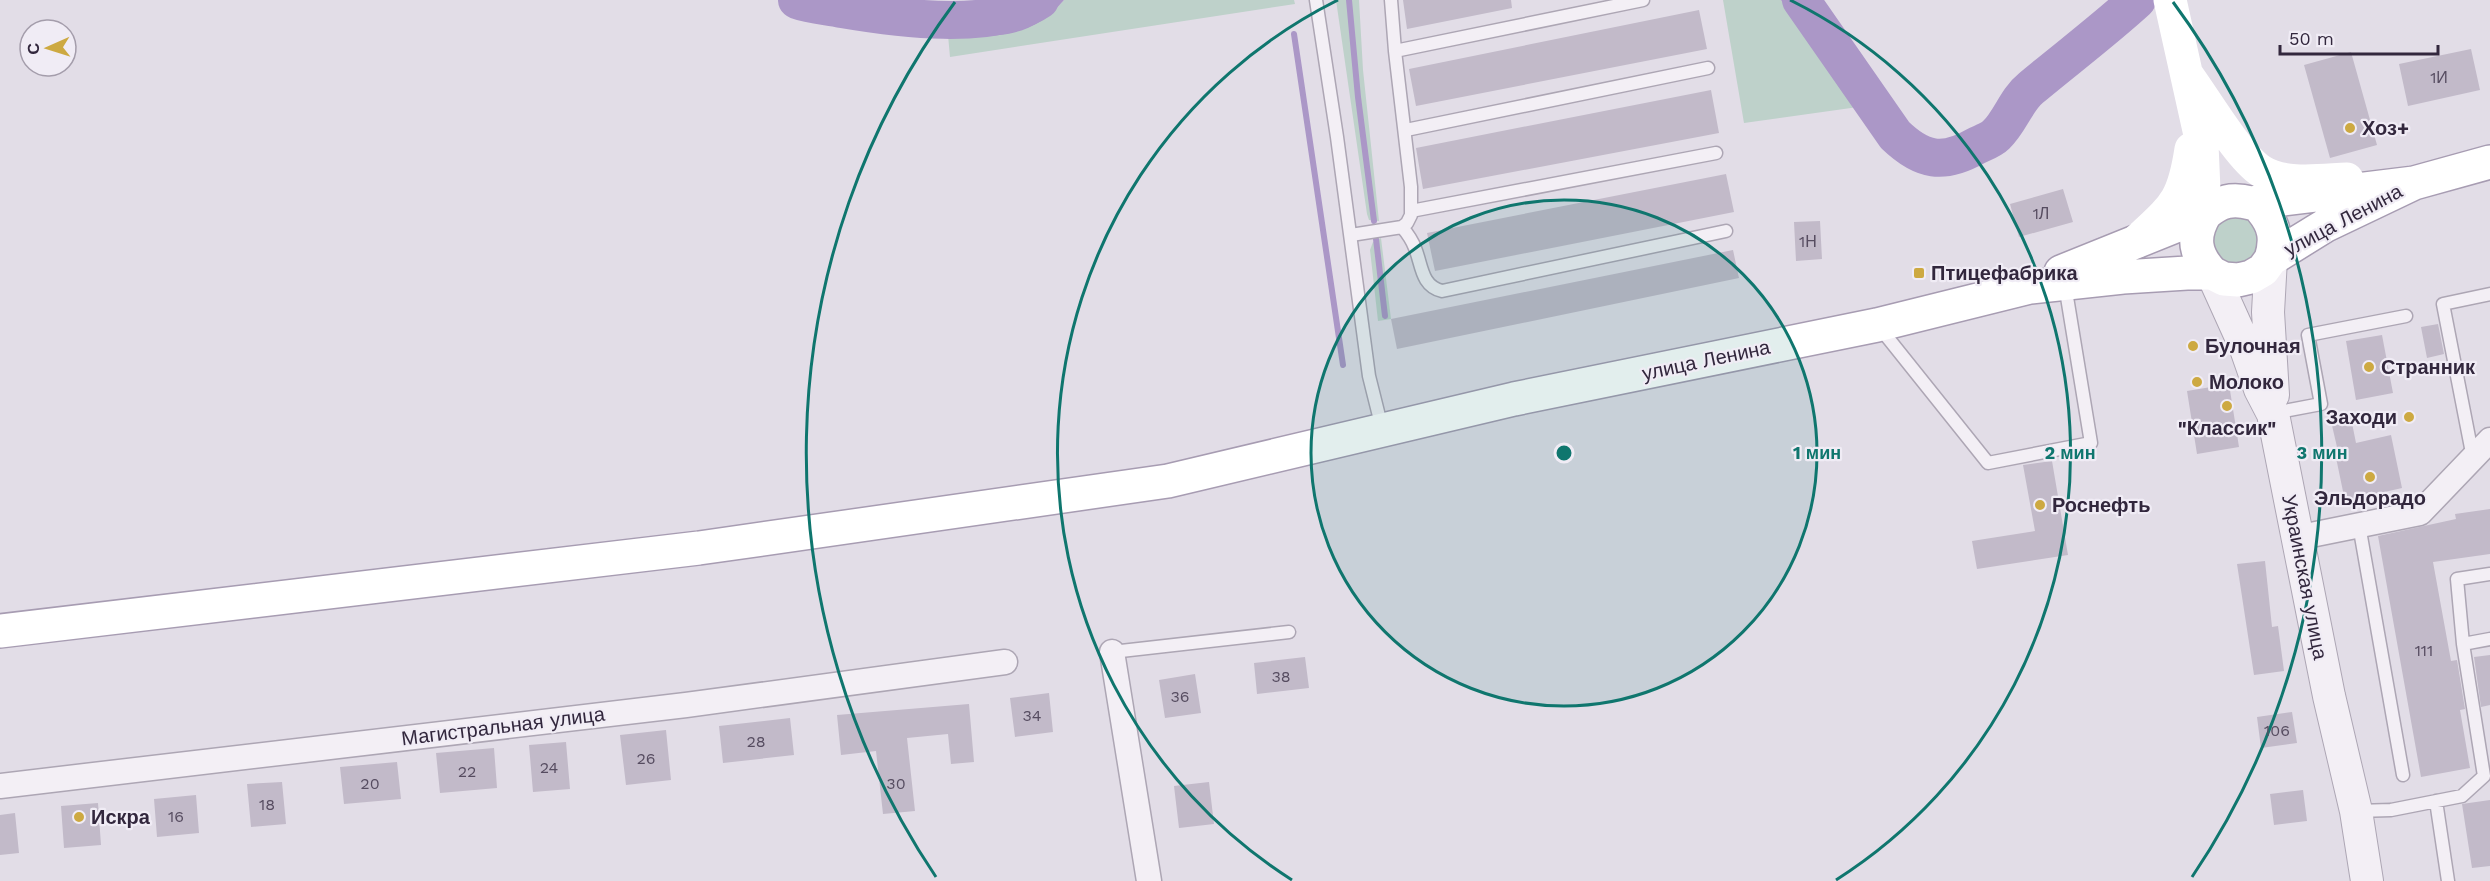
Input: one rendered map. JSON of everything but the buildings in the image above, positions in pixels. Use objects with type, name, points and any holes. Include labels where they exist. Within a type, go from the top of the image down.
[{"type":"main road","name":"Украинская улица","points":[[2170,0],[2202,144],[2205,214],[2198,225],[2195,237],[2196,250],[2202,263],[2212,273]]},
{"type":"main road","name":"Украинская улица","points":[[2186,65],[2238,172],[2257,206],[2270,220],[2275,232],[2275,245],[2271,259]]},
{"type":"main road","points":[[2186,65],[2242,151],[2261,172],[2286,180],[2355,178],[2414,183]]},
{"type":"main road","points":[[2135,242],[2170,210],[2181,195],[2187,176],[2191,148],[2186,65]]},
{"type":"main road","name":"улица Ленина","points":[[2030,287],[2205,214],[2226,201],[2239,200],[2257,206],[2414,183],[2490,162]]},
{"type":"main road","name":"улица Ленина","points":[[0,631],[699,548],[1168,481],[1383,432],[1514,399],[1877,325],[2030,287],[2123,277],[2212,273],[2224,279],[2245,279],[2263,270],[2271,259],[2326,225],[2414,183]]},
{"type":"street","points":[[2271,259],[2268,312],[2273,414]]},
{"type":"street","name":"Украинская улица","points":[[2212,273],[2273,414],[2329,696],[2356,811],[2367,881]]},
{"type":"street","points":[[2296,538],[2420,513],[2490,440]]},
{"type":"street","points":[[1112,652],[1149,881]]},
{"type":"street","name":"Магистральная улица","points":[[0,786],[686,705],[1005,662]]},
{"type":"lane","points":[[1316,0],[1351,235],[1369,376],[1383,432]]},
{"type":"lane","points":[[1351,235],[1402,227],[1407,223],[1411,211],[1406,130],[1395,51],[1391,0]]},
{"type":"lane","points":[[1395,51],[1643,0]]},
{"type":"lane","points":[[1406,130],[1708,68]]},
{"type":"lane","points":[[1411,211],[1716,153]]},
{"type":"lane","points":[[1402,227],[1415,248],[1426,281],[1433,289],[1442,291],[1726,231]]},
{"type":"lane","points":[[1877,325],[1989,463],[2091,443],[2064,282]]},
{"type":"lane","points":[[2473,459],[2444,304],[2490,294]]},
{"type":"lane","points":[[2273,414],[2321,404],[2308,335],[2406,316]]},
{"type":"lane","points":[[2359,525],[2403,775]]},
{"type":"lane","points":[[2356,811],[2391,810],[2462,796],[2484,776],[2463,644],[2457,579],[2490,574]]},
{"type":"lane","points":[[1112,652],[1289,632]]},
{"type":"lane","points":[[2463,644],[2490,639]]},
{"type":"lane","points":[[2436,801],[2448,881]]},
{"type":"shaded area","points":[[984,0],[1064,0],[1038,23],[1025,29],[997,35],[948,35],[949,3]]},
{"type":"shaded area","points":[[1064,0],[1294,0],[1295,4],[950,57],[948,35],[996,35],[1025,28],[1052,12]]},
{"type":"shaded area","points":[[1336,0],[1359,0],[1363,70],[1379,221],[1369,220],[1367,214]]},
{"type":"shaded area","points":[[1723,0],[1781,0],[1808,42],[1858,107],[1744,123]]},
{"type":"shaded area","points":[[1781,0],[1817,0],[1859,51],[1883,87],[1858,107],[1808,42]]},
{"type":"shaded area","points":[[2224,216],[2246,216],[2258,227],[2260,252],[2240,268],[2216,261],[2209,232]]},
{"type":"shaded area","points":[[1381,238],[1391,319],[1378,321],[1370,250],[1373,242]]},
{"type":"waterway","points":[[797,0],[864,13],[944,20],[997,16],[1020,10],[1040,0]]},
{"type":"waterway","points":[[1349,0],[1358,97],[1374,221]]},
{"type":"waterway","points":[[1801,0],[1895,135],[1924,155],[1943,158],[1964,152],[1994,137],[2026,93],[2137,0]]},
{"type":"waterway","points":[[1294,34],[1343,365]]},
{"type":"waterway","points":[[1376,239],[1385,316]]},
{"type":"place","name":"Хоз+","points":[[2350,128]]},
{"type":"place","name":"Птицефабрика","points":[[1919,273]]},
{"type":"place","name":"Булочная","points":[[2193,346]]},
{"type":"place","name":"Странник","points":[[2369,367]]},
{"type":"place","name":"Молоко","points":[[2197,382]]},
{"type":"place","name":"\"Классик\"","points":[[2227,406]]},
{"type":"place","name":"Заходи","points":[[2409,417]]},
{"type":"place","name":"Эльдорадо","points":[[2370,477]]},
{"type":"place","name":"Роснефть","points":[[2040,505]]},
{"type":"place","name":"Искра","points":[[79,817]]}]
